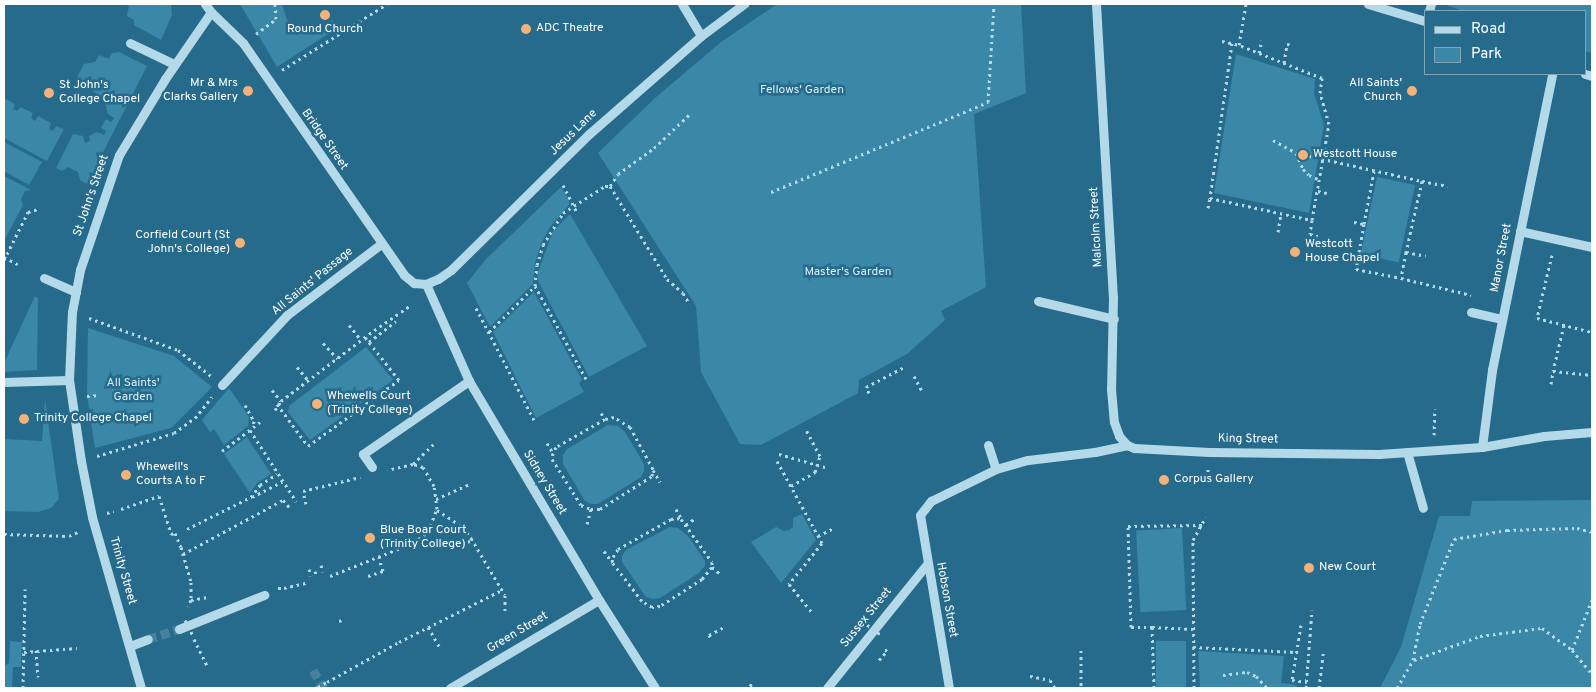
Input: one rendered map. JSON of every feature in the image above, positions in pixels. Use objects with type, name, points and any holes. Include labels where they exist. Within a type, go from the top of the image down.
[{"type":"street","name":"Bridge Street","points":[[206,4],[211,12],[243,43],[404,275],[414,283],[426,284]]},
{"type":"street","points":[[682,4],[701,36]]},
{"type":"street","name":"Jesus Lane","points":[[426,284],[438,280],[451,270],[589,134],[701,36],[744,4]]},
{"type":"street","name":"Malcolm Street","points":[[1096,4],[1114,319],[1111,389],[1119,436],[1127,445]]},
{"type":"street","points":[[1368,4],[1424,21]]},
{"type":"street","name":"St John's Street","points":[[81,461],[70,380],[72,312],[99,210],[119,155],[174,64],[211,12]]},
{"type":"street","points":[[130,42],[174,64]]},
{"type":"street","name":"Manor Street","points":[[1482,447],[1492,370],[1552,75]]},
{"type":"street","points":[[1520,231],[1592,247]]},
{"type":"street","name":"All Saints' Passage","points":[[222,385],[288,316],[381,244]]},
{"type":"street","points":[[44,278],[76,292]]},
{"type":"street","name":"Sidney Street","points":[[426,284],[469,381],[599,600],[654,688]]},
{"type":"street","points":[[1038,301],[1114,319]]},
{"type":"street","points":[[1471,312],[1502,319]]},
{"type":"street","points":[[4,382],[70,380]]},
{"type":"street","points":[[370,471],[364,454],[469,381]]},
{"type":"street","name":"King Street","points":[[920,515],[931,501],[996,469],[1028,460],[1095,452],[1127,445],[1134,448],[1209,452],[1407,452],[1482,447],[1544,436],[1592,432]]},
{"type":"street","points":[[988,444],[996,469]]},
{"type":"street","points":[[1407,452],[1423,508]]},
{"type":"street","name":"Trinity Street","points":[[81,461],[94,524],[141,688]]},
{"type":"street","name":"Hobson Street","points":[[920,515],[949,688]]},
{"type":"street","name":"Sussex Street","points":[[826,688],[927,564]]},
{"type":"street","points":[[179,629],[264,596]]},
{"type":"street","name":"Green Street","points":[[450,688],[599,600]]},
{"type":"street","points":[[130,646],[148,639]]},
{"type":"path","points":[[243,43],[276,19],[275,4]]},
{"type":"path","points":[[267,80],[387,4]]},
{"type":"path","points":[[771,192],[988,102],[994,4]]},
{"type":"path","points":[[1239,45],[1246,4]]},
{"type":"path","points":[[1259,53],[1262,40]]},
{"type":"path","points":[[1222,41],[1239,45],[1322,78],[1320,93],[1329,124],[1310,234],[1318,236]]},
{"type":"path","points":[[1208,208],[1221,105],[1232,43]]},
{"type":"path","points":[[1284,63],[1288,44],[1293,45]]},
{"type":"path","points":[[586,379],[535,286],[537,265],[543,245],[563,213],[610,186],[618,174],[654,148],[692,113]]},
{"type":"path","points":[[1273,140],[1296,153],[1448,186]]},
{"type":"path","points":[[1296,153],[1303,170],[1320,180]]},
{"type":"path","points":[[1374,171],[1356,269],[1477,296]]},
{"type":"path","points":[[1400,278],[1422,181]]},
{"type":"path","points":[[563,185],[576,211]]},
{"type":"path","points":[[610,186],[666,280],[683,293],[689,303]]},
{"type":"path","points":[[1318,191],[1327,193]]},
{"type":"path","points":[[1210,198],[1312,220]]},
{"type":"path","points":[[19,265],[4,258],[28,212],[38,209]]},
{"type":"path","points":[[1278,232],[1281,213]]},
{"type":"path","points":[[1354,222],[1364,224]]},
{"type":"path","points":[[1406,252],[1426,256]]},
{"type":"path","points":[[1552,260],[1537,318],[1592,332]]},
{"type":"path","points":[[489,332],[535,286]]},
{"type":"path","points":[[275,410],[279,403],[336,358],[411,305]]},
{"type":"path","points":[[476,308],[534,420]]},
{"type":"path","points":[[72,312],[178,350],[222,385],[195,418],[174,433],[81,461]]},
{"type":"path","points":[[369,342],[396,321]]},
{"type":"path","points":[[376,323],[379,327]]},
{"type":"path","points":[[349,325],[361,340]]},
{"type":"path","points":[[1551,384],[1564,325]]},
{"type":"path","points":[[272,390],[308,446],[399,380],[366,337]]},
{"type":"path","points":[[323,343],[336,358]]},
{"type":"path","points":[[869,393],[866,387],[906,366]]},
{"type":"path","points":[[297,367],[308,380]]},
{"type":"path","points":[[1554,371],[1592,375]]},
{"type":"path","points":[[914,376],[922,391]]},
{"type":"path","points":[[244,405],[254,420],[251,429],[277,474],[296,501]]},
{"type":"path","points":[[1434,451],[1435,408]]},
{"type":"path","points":[[601,413],[605,419]]},
{"type":"path","points":[[653,469],[649,480],[600,509],[591,509],[582,505],[552,459],[556,447],[605,419],[614,417],[630,427],[653,469],[660,482]]},
{"type":"path","points":[[222,451],[260,422]]},
{"type":"path","points":[[791,486],[815,472],[820,456],[805,428]]},
{"type":"path","points":[[385,471],[413,464],[435,443]]},
{"type":"path","points":[[547,443],[553,453]]},
{"type":"path","points":[[779,454],[825,467]]},
{"type":"path","points":[[777,461],[822,543],[789,584],[812,612]]},
{"type":"path","points":[[330,576],[413,543],[428,532],[437,510],[434,486],[423,467],[413,464]]},
{"type":"path","points":[[306,504],[303,491],[370,471]]},
{"type":"path","points":[[251,497],[260,485],[277,474]]},
{"type":"path","points":[[187,529],[282,482]]},
{"type":"path","points":[[436,499],[472,483]]},
{"type":"path","points":[[121,509],[159,496],[169,534],[175,533],[191,582],[191,600],[187,608]]},
{"type":"path","points":[[182,554],[283,500],[290,508]]},
{"type":"path","points":[[587,524],[591,509]]},
{"type":"path","points":[[676,509],[712,562],[712,567],[720,574]]},
{"type":"path","points":[[437,510],[463,527],[505,596],[505,612]]},
{"type":"path","points":[[1194,688],[1194,540],[1206,517]]},
{"type":"path","points":[[612,562],[618,549],[671,518],[681,519]]},
{"type":"path","points":[[686,525],[694,519]]},
{"type":"path","points":[[4,534],[70,536],[94,524]]},
{"type":"path","points":[[1193,628],[1130,628],[1128,526],[1202,525]]},
{"type":"path","points":[[818,536],[834,528]]},
{"type":"path","points":[[1397,688],[1413,660],[1420,624],[1454,539],[1507,530],[1577,528],[1592,532]]},
{"type":"path","points":[[455,543],[472,541]]},
{"type":"path","points":[[604,551],[642,601],[652,607],[660,606],[702,579],[712,567]]},
{"type":"path","points":[[368,576],[383,571],[379,558]]},
{"type":"path","points":[[321,565],[323,572]]},
{"type":"path","points":[[309,569],[311,576]]},
{"type":"path","points":[[23,688],[24,589]]},
{"type":"path","points":[[317,688],[327,680],[502,590]]},
{"type":"path","points":[[1572,650],[1592,600]]},
{"type":"path","points":[[1306,688],[1312,610]]},
{"type":"path","points":[[338,621],[345,619]]},
{"type":"path","points":[[185,620],[208,668]]},
{"type":"path","points":[[862,621],[882,635]]},
{"type":"path","points":[[1301,625],[1292,680],[1307,682]]},
{"type":"path","points":[[428,627],[440,648]]},
{"type":"path","points":[[710,637],[709,635],[724,627]]},
{"type":"path","points":[[1152,627],[1154,688]]},
{"type":"path","points":[[1413,660],[1480,636],[1542,628],[1572,650],[1592,674]]},
{"type":"path","points":[[17,639],[24,639]]},
{"type":"path","points":[[24,652],[36,650],[47,652],[77,648],[72,643]]},
{"type":"path","points":[[1194,647],[1296,652]]},
{"type":"path","points":[[36,650],[38,677]]},
{"type":"path","points":[[1081,650],[1081,688]]},
{"type":"path","points":[[1320,688],[1324,650]]},
{"type":"path","points":[[1224,675],[1247,672],[1256,676],[1267,688]]},
{"type":"path","points":[[1030,676],[1050,680],[1055,688]]},
{"type":"path","points":[[752,688],[750,686],[753,682]]},
{"type":"green space","points":[[125,4],[171,4],[172,15],[161,40],[134,25],[134,20],[127,16],[129,6]]},
{"type":"green space","points":[[240,4],[282,4],[287,20],[304,31],[323,28],[333,20],[337,28],[277,67]]},
{"type":"green space","points":[[777,4],[1021,4],[1026,93],[974,114],[986,287],[941,311],[945,320],[907,354],[859,380],[858,393],[761,445],[740,444],[701,372],[696,306],[598,153],[655,98],[721,42]]},
{"type":"green space","points":[[1443,4],[1592,4],[1592,53],[1586,51],[1586,10],[1461,10]]},
{"type":"green space","points":[[119,52],[147,66],[87,184],[80,180],[78,172],[68,167],[62,171],[56,168],[73,134],[83,136],[85,143],[90,141],[89,136],[97,132],[104,135],[106,131],[101,128],[106,119],[111,122],[114,118],[108,114],[105,103],[109,100],[107,96],[102,98],[91,90],[94,85],[90,82],[87,87],[75,81],[84,64],[95,62],[99,55],[109,59],[112,53]]},
{"type":"green space","points":[[1236,54],[1315,79],[1314,93],[1324,125],[1309,213],[1214,193]]},
{"type":"green space","points":[[4,98],[15,104],[13,109],[17,111],[20,107],[33,113],[31,118],[35,121],[38,116],[51,123],[49,129],[53,131],[56,126],[64,129],[47,161],[4,138]]},
{"type":"green space","points":[[4,142],[42,162],[29,185],[4,171]]},
{"type":"green space","points":[[4,176],[31,190],[25,191],[21,199],[23,205],[4,241]]},
{"type":"green space","points":[[1377,177],[1415,185],[1399,262],[1361,254]]},
{"type":"green space","points":[[561,187],[569,200],[569,205],[550,227],[541,244],[535,263],[533,284],[490,327],[467,283],[485,260]]},
{"type":"green space","points":[[570,214],[647,346],[589,377],[539,283],[537,275],[553,231]]},
{"type":"green space","points":[[534,292],[582,380],[579,383],[584,392],[536,418],[493,332]]},
{"type":"green space","points":[[35,296],[38,298],[37,370],[4,372],[4,363]]},
{"type":"green space","name":"All Saints' Garden","points":[[88,328],[174,356],[212,387],[171,428],[95,448],[87,396]]},
{"type":"green space","points":[[366,347],[393,380],[310,440],[288,412],[289,406]]},
{"type":"green space","points":[[229,388],[249,417],[248,426],[224,445],[214,429],[210,432],[202,420]]},
{"type":"green space","points":[[45,399],[59,499],[51,508],[38,512],[4,511],[4,439],[42,441]]},
{"type":"green space","points":[[608,425],[618,426],[625,432],[644,464],[644,471],[641,477],[598,504],[591,504],[585,501],[563,464],[563,455],[567,449]]},
{"type":"green space","points":[[247,437],[271,474],[257,483],[250,493],[224,454]]},
{"type":"green space","points":[[1592,500],[1592,688],[1380,688],[1401,647],[1439,516],[1470,516],[1472,501]]},
{"type":"green space","points":[[802,514],[816,540],[781,583],[751,542],[776,527],[784,531],[789,530],[793,527],[793,518]]},
{"type":"green space","points":[[670,527],[678,528],[688,536],[705,561],[705,566],[699,573],[660,598],[646,597],[622,562],[622,556],[626,550]]},
{"type":"green space","points":[[1182,528],[1186,610],[1140,612],[1136,530]]},
{"type":"green space","points":[[10,641],[22,642],[21,667],[13,667],[12,688],[4,688],[4,666],[9,663]]},
{"type":"green space","points":[[1156,641],[1186,641],[1186,688],[1156,688]]},
{"type":"green space","points":[[1198,651],[1284,656],[1281,683],[1297,685],[1296,688],[1200,688]]},
{"type":"tunnel","points":[[148,639],[179,629]]},
{"type":"tunnel","points":[[313,670],[324,688]]},
{"type":"place","name":"Round Church","points":[[325,15]]},
{"type":"place","name":"ADC Theatre","points":[[526,29]]},
{"type":"place","name":"Mr & Mrs Clarks Gallery","points":[[248,91]]},
{"type":"place","name":"All Saints' Church","points":[[1412,91]]},
{"type":"place","name":"St John's College Chapel","points":[[49,93]]},
{"type":"place","name":"Westcott House","points":[[1303,155]]},
{"type":"place","name":"Corfield Court (St John's College)","points":[[240,243]]},
{"type":"place","name":"Westcott House Chapel","points":[[1295,252]]},
{"type":"place","name":"Whewells Court (Trinity College)","points":[[317,404]]},
{"type":"place","name":"Trinity College Chapel","points":[[24,419]]},
{"type":"place","name":"Whewell's Courts A to F","points":[[126,475]]},
{"type":"place","name":"Corpus Gallery","points":[[1164,480]]},
{"type":"place","name":"Blue Boar Court (Trinity College)","points":[[370,538]]},
{"type":"place","name":"New Court","points":[[1309,568]]},
{"type":"park label","name":"Fellows' Garden","points":[[802,91]]},
{"type":"park label","name":"Master's Garden","points":[[848,273]]}]
